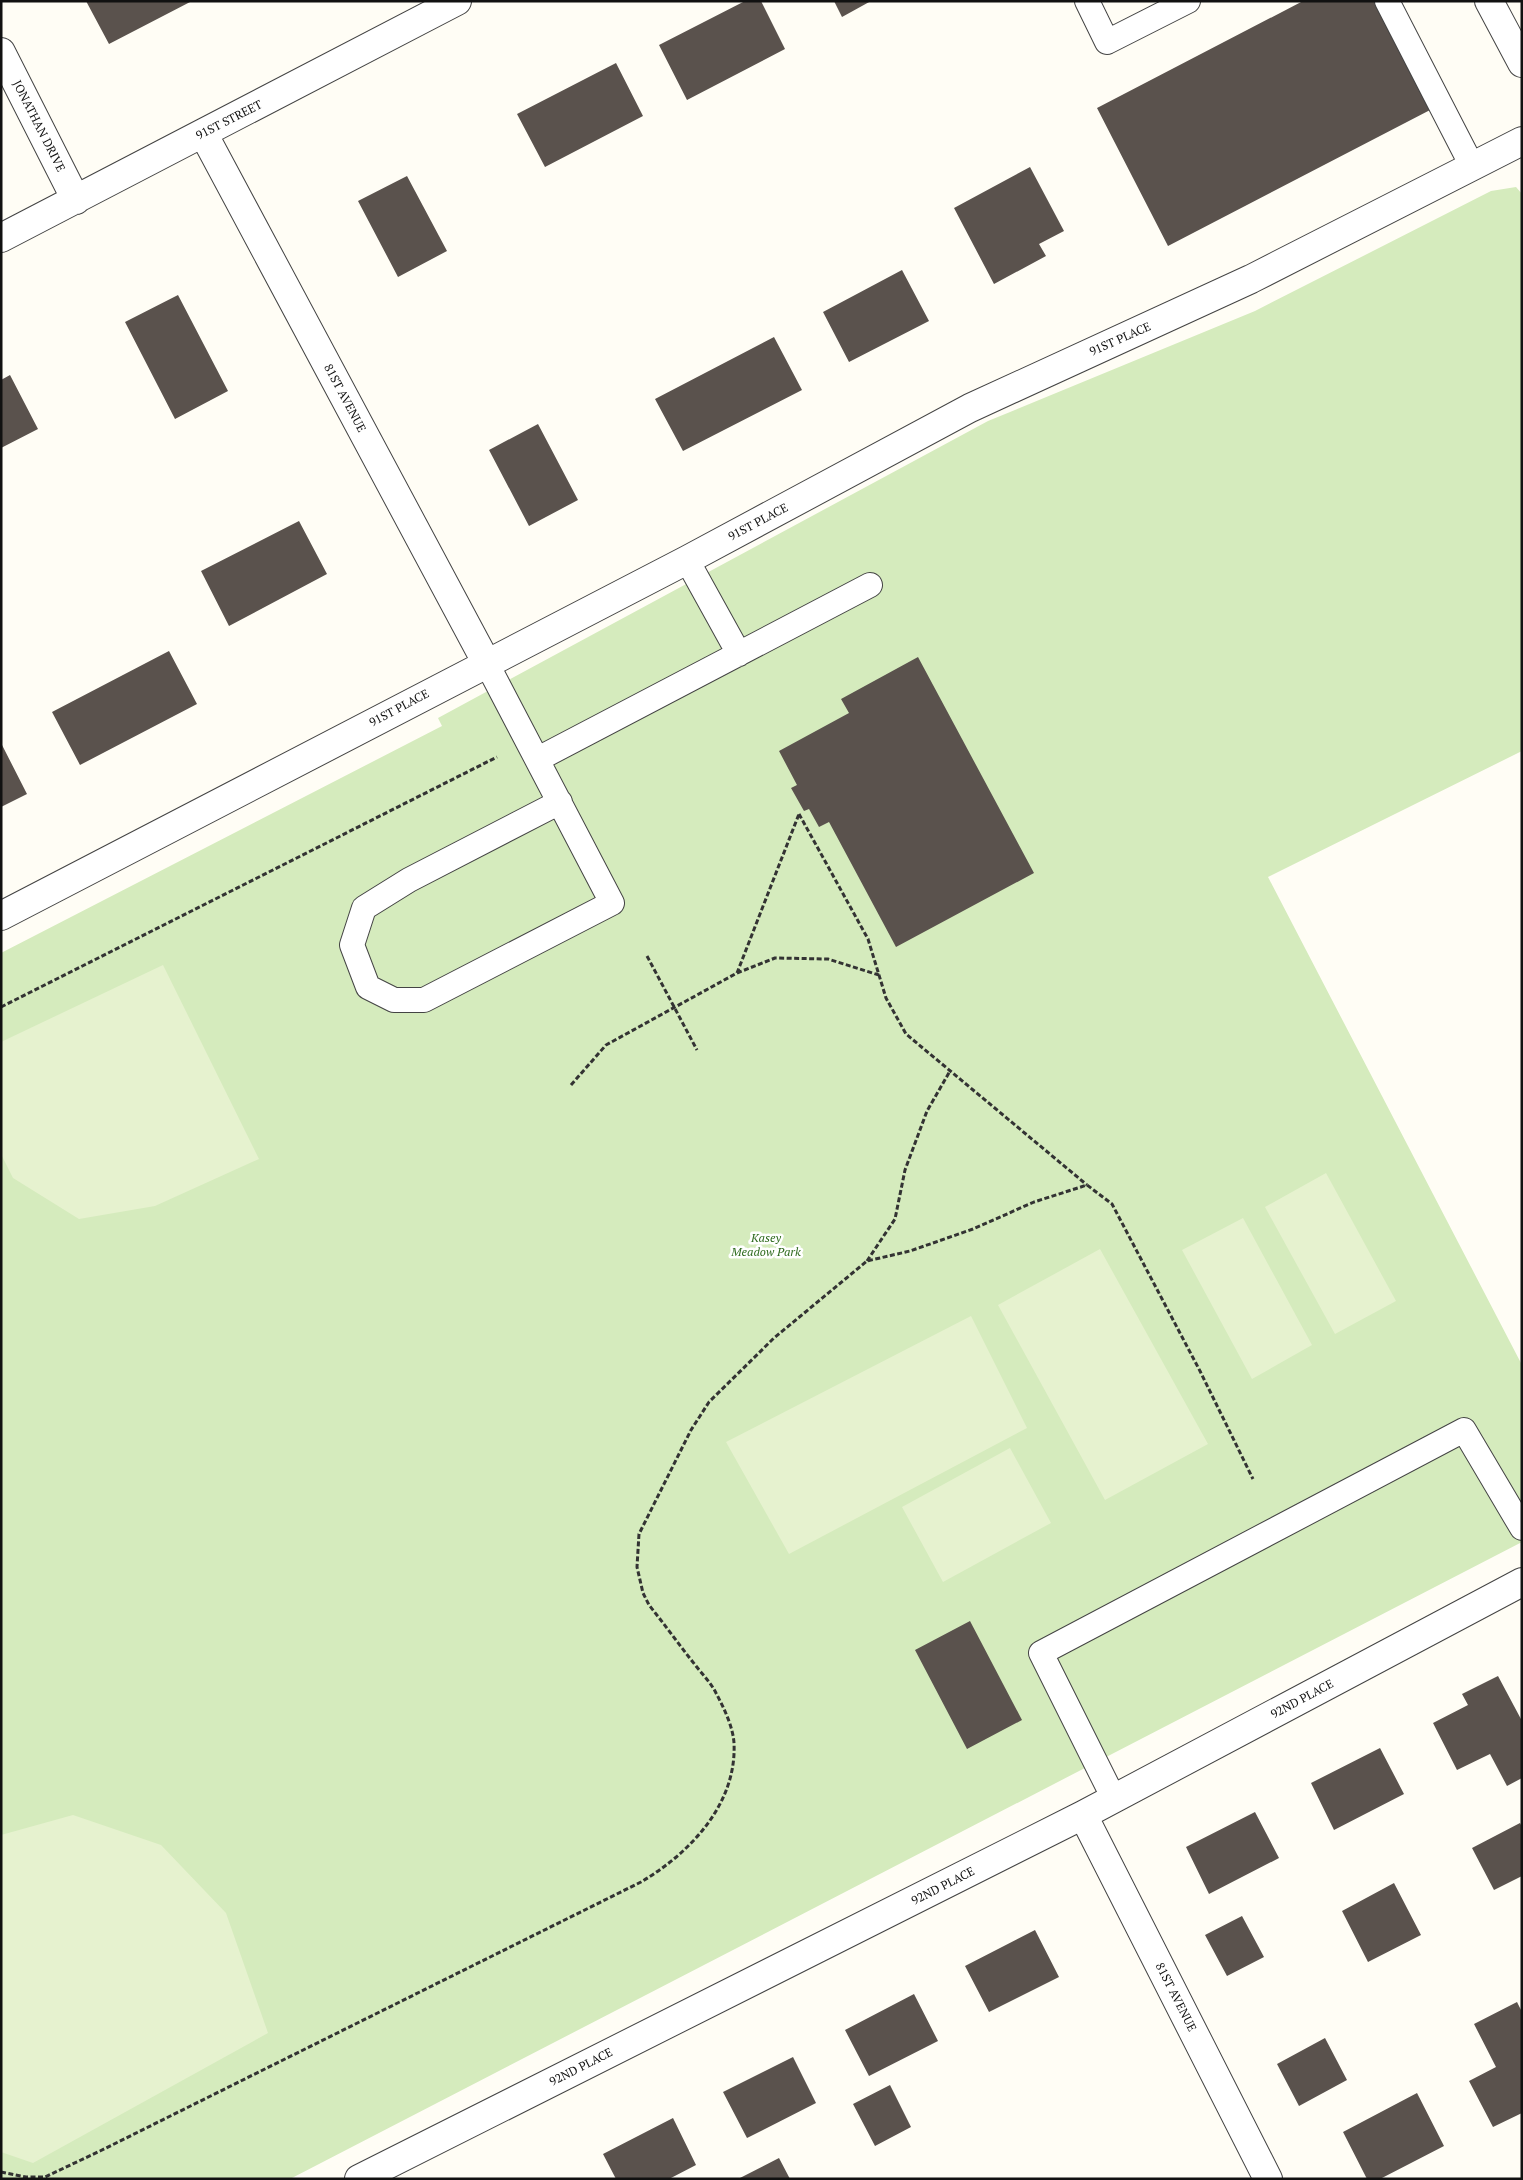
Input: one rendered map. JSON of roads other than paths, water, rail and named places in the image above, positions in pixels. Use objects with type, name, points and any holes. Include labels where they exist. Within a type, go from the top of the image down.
[{"type":"street","name":"91ST STREET","points":[[1,238],[457,1]]},
{"type":"street","points":[[1489,1],[1522,63]]},
{"type":"street","name":"JONATHAN DRIVE","points":[[1,52],[76,200]]},
{"type":"street","name":"81ST AVENUE","points":[[203,133],[486,662]]},
{"type":"street","name":"91ST PLACE","points":[[1,916],[486,662],[687,560],[970,408],[1252,279],[1522,141]]},
{"type":"street","name":"92ND PLACE","points":[[359,2179],[1083,1816],[1522,1582]]},
{"type":"street","name":"81ST AVENUE","points":[[1083,1816],[1268,2179]]},
{"type":"lane","points":[[1087,1],[1107,42],[1188,1]]},
{"type":"lane","points":[[1387,1],[1472,166]]},
{"type":"lane","points":[[687,560],[738,654]]},
{"type":"lane","points":[[534,750],[738,654],[870,585]]},
{"type":"lane","points":[[486,662],[534,750],[612,904],[424,1000],[394,1000],[368,987],[352,945],[364,908],[409,880],[560,802]]},
{"type":"lane","points":[[1114,1799],[1041,1653],[1464,1430],[1522,1528]]},
{"type":"park label","name":"Kasey Meadow Park","points":[[766,1245]]}]
